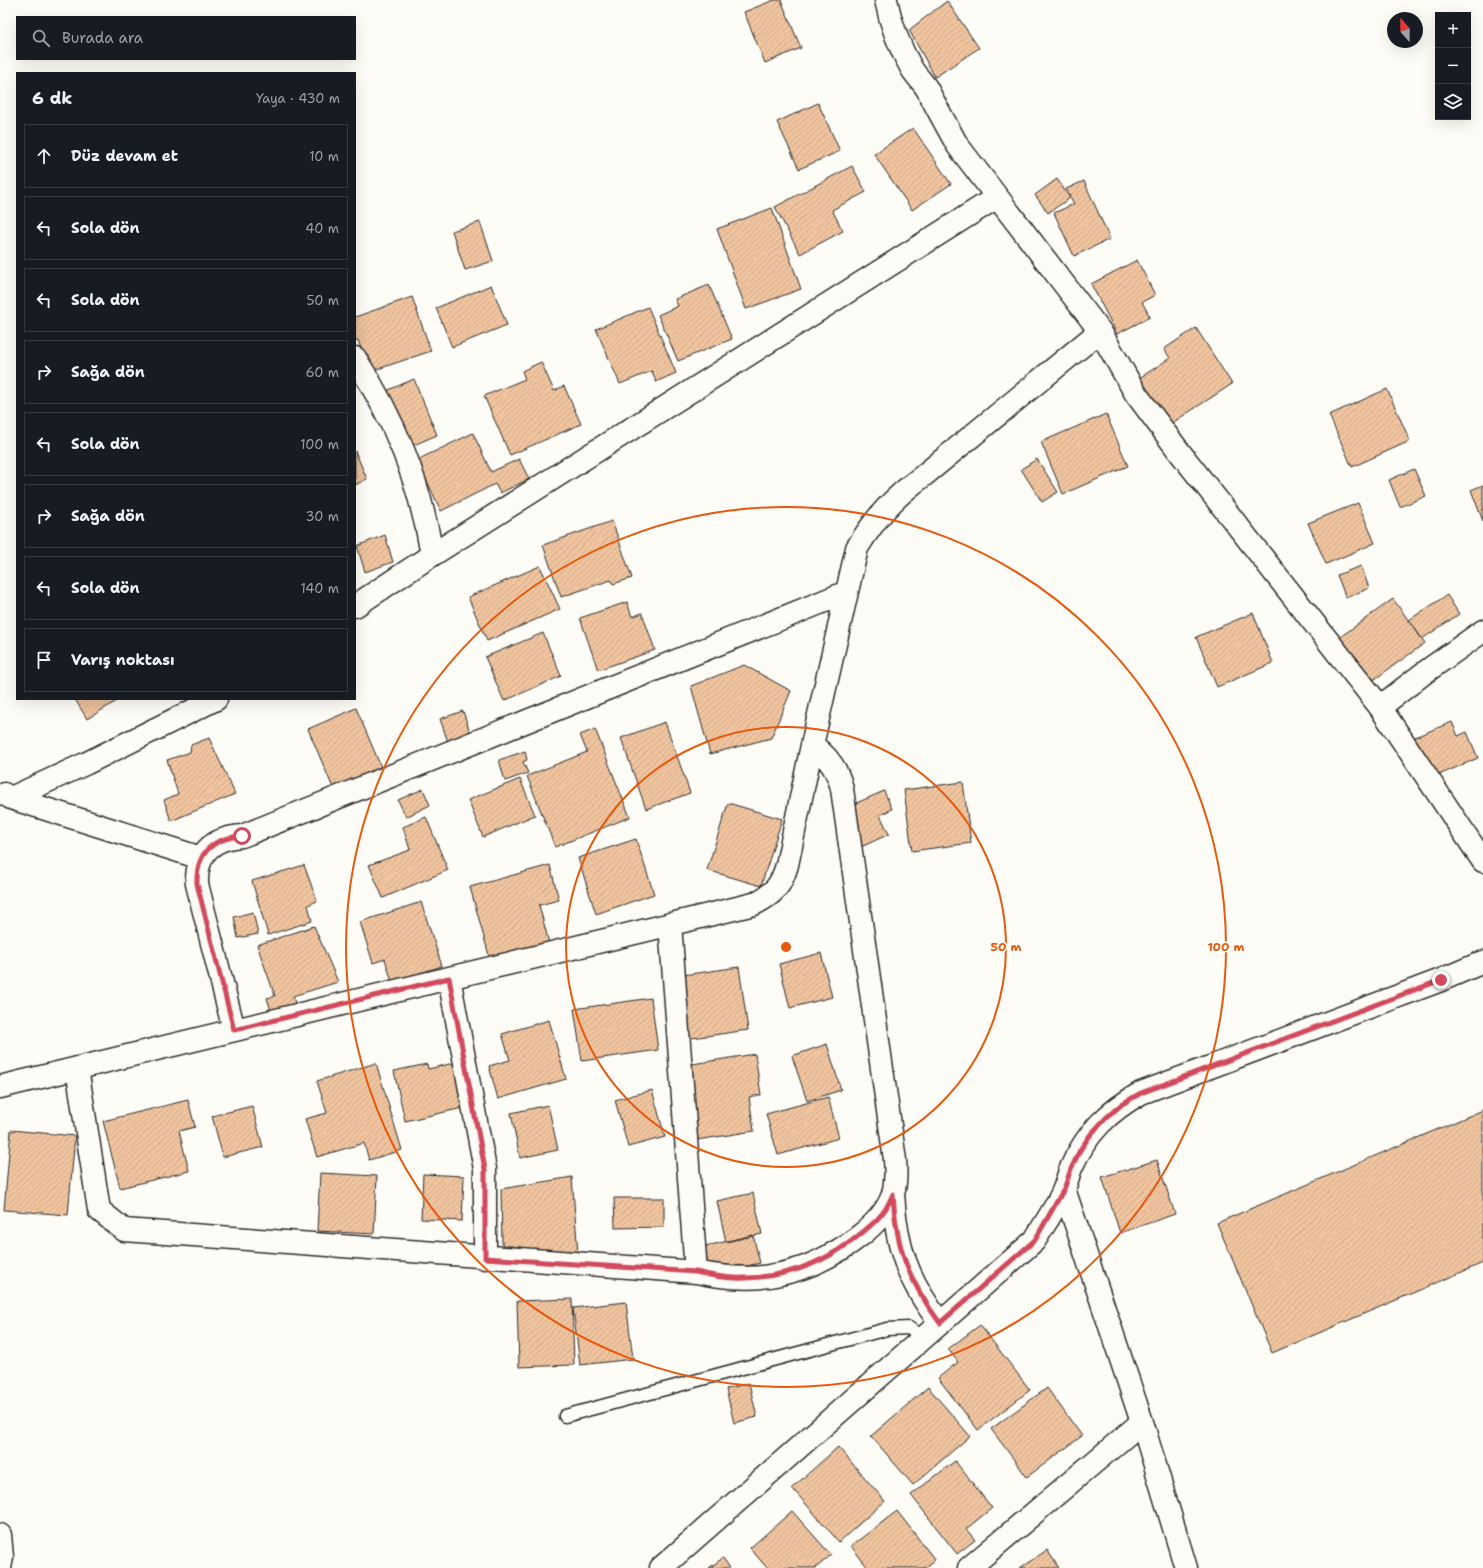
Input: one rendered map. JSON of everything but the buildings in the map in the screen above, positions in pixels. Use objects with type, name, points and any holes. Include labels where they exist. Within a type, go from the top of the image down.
[{"type":"street","points":[[886,0],[893,29],[902,50],[913,71],[926,88],[941,118],[958,146],[1100,331],[1136,394],[1178,450],[1380,707],[1483,861]]},
{"type":"street","points":[[356,605],[432,554],[997,197]]},
{"type":"street","points":[[0,1087],[754,904],[766,898],[776,890],[783,878],[787,865],[812,745],[857,548],[870,526],[886,507],[904,490],[1100,331]]},
{"type":"street","points":[[356,360],[371,382],[391,419],[408,458],[421,499],[432,554]]},
{"type":"street","points":[[234,1030],[197,884],[198,866],[201,858],[208,848],[218,840],[242,836],[847,592]]},
{"type":"street","points":[[1380,707],[1424,673],[1483,631]]},
{"type":"street","points":[[6,795],[87,763],[214,700]]},
{"type":"street","points":[[812,745],[829,760],[840,779],[842,789],[895,1160],[896,1178],[893,1194],[894,1217],[898,1239],[904,1261],[913,1282],[925,1303],[940,1323]]},
{"type":"street","points":[[6,795],[201,858]]},
{"type":"street","points":[[670,924],[696,1272]]},
{"type":"street","points":[[661,1568],[1035,1240],[1064,1189],[1080,1150],[1091,1134],[1122,1104],[1141,1093],[1483,962]]},
{"type":"street","points":[[449,978],[485,1169],[485,1258]]},
{"type":"street","points":[[77,1068],[99,1210],[124,1230],[485,1258],[696,1272],[720,1277],[744,1278],[760,1277],[791,1271],[814,1263],[834,1253],[853,1241],[870,1226],[885,1210],[893,1194]]},
{"type":"street","points":[[1064,1189],[1142,1422],[1186,1568]]},
{"type":"street","points":[[969,1568],[1142,1422]]},
{"type":"street","points":[[0,1535],[2,1558],[0,1568]]},
{"type":"lane","points":[[565,1416],[887,1329],[909,1328],[922,1338]]},
{"type":"route","points":[[242,836],[218,840],[208,848],[201,858],[197,875],[197,884],[234,1030],[449,978],[485,1169],[485,1258],[696,1272],[720,1277],[744,1278],[768,1276],[791,1271],[814,1263],[853,1241],[878,1219],[885,1210],[893,1194],[894,1217],[904,1261],[913,1282],[925,1303],[940,1323],[1035,1240],[1064,1189],[1080,1150],[1091,1134],[1122,1104],[1141,1093],[1441,980]]}]
